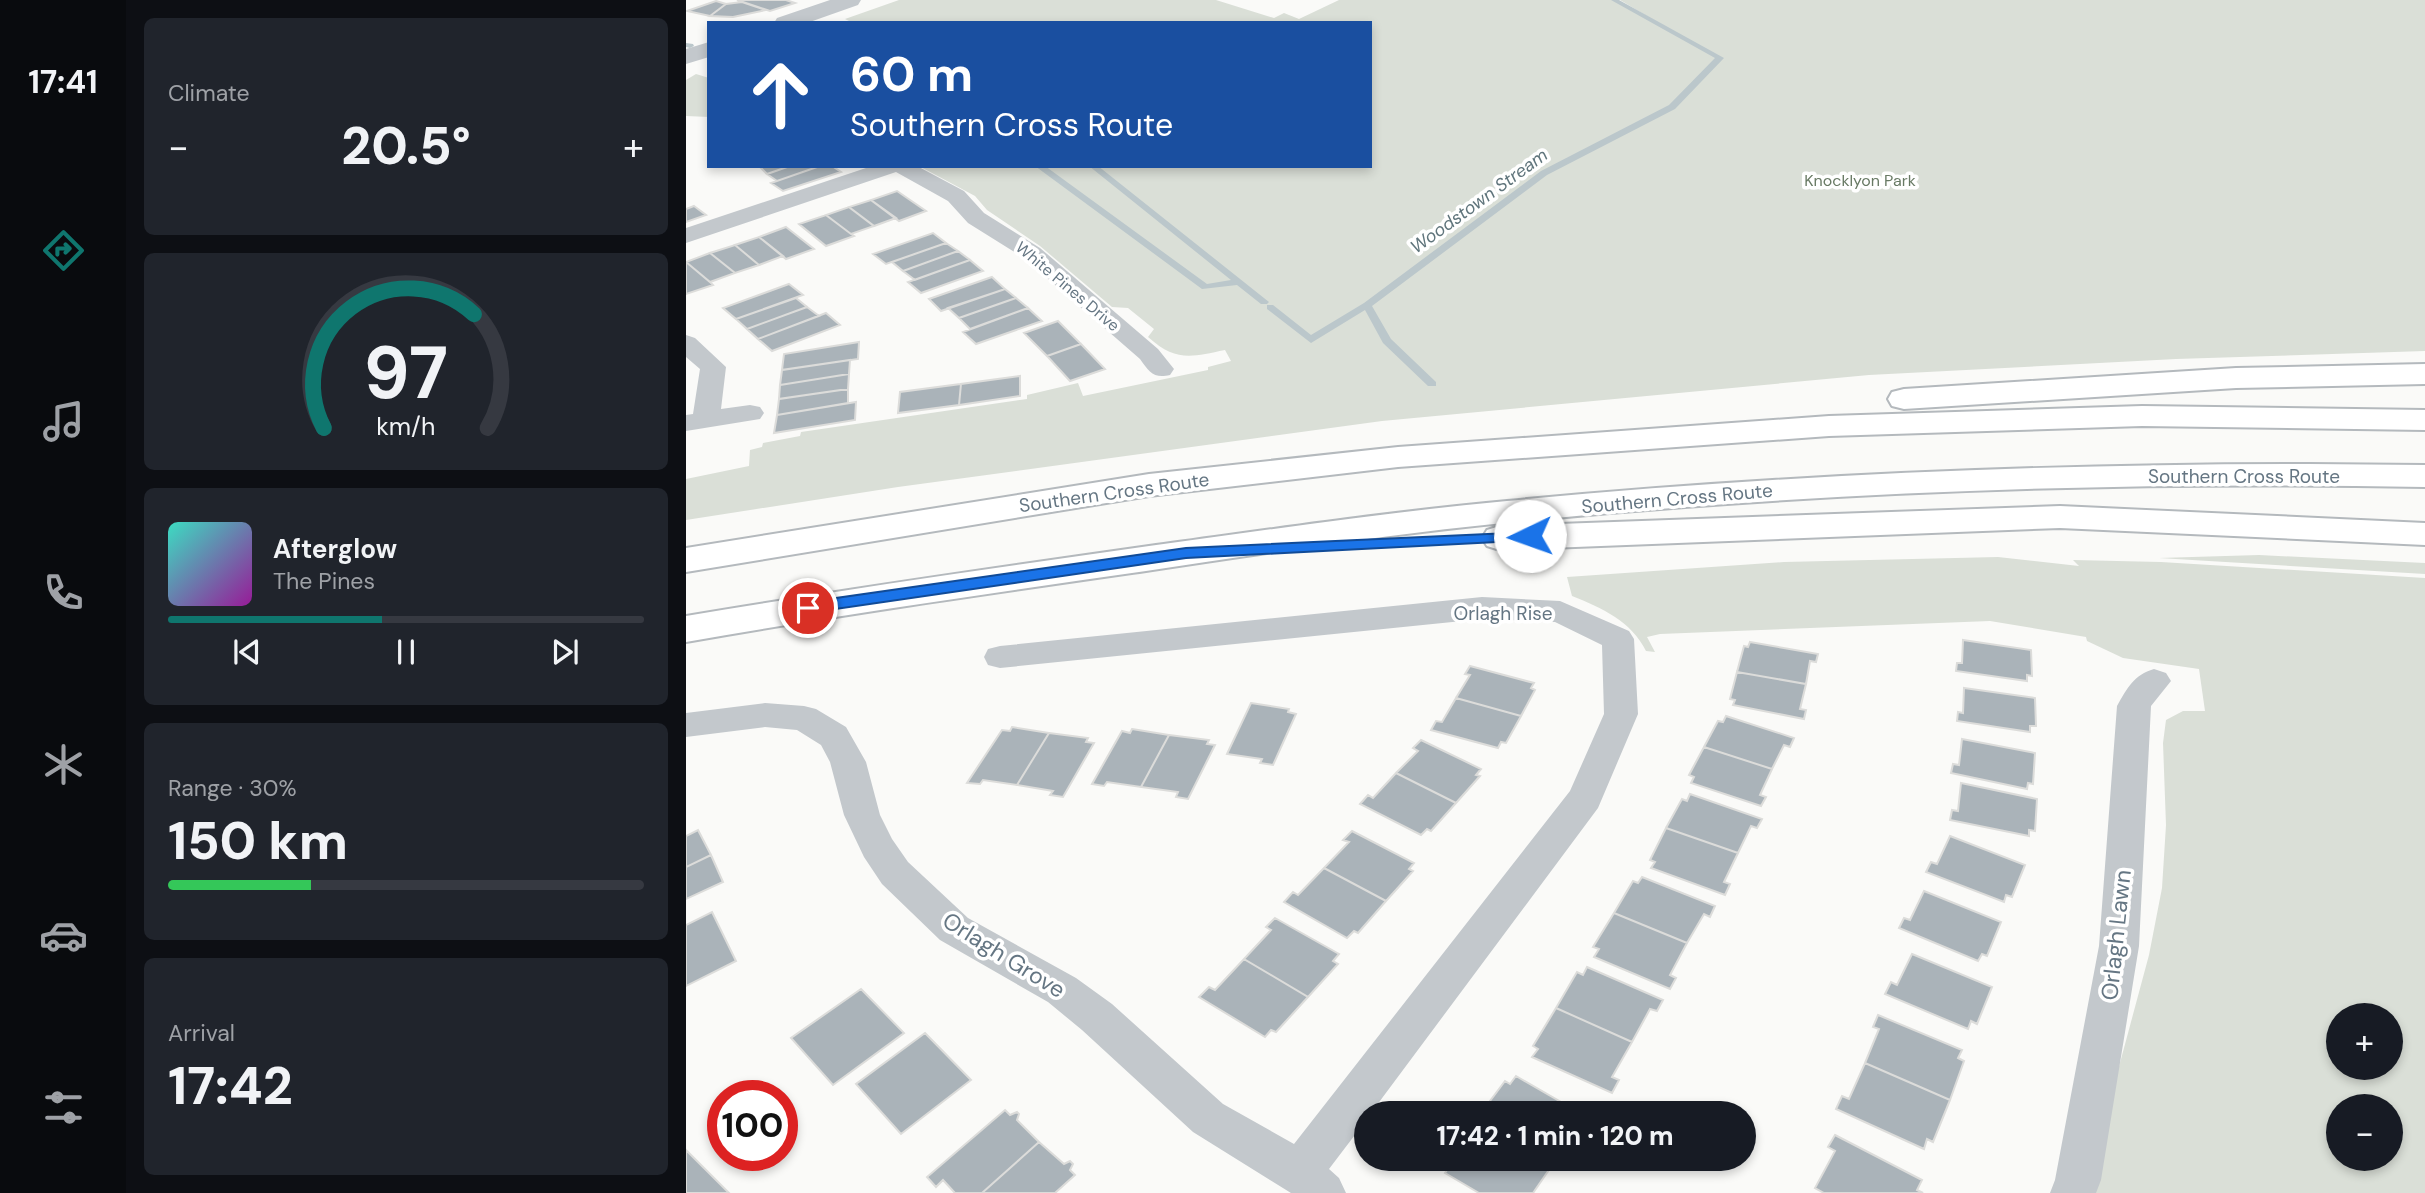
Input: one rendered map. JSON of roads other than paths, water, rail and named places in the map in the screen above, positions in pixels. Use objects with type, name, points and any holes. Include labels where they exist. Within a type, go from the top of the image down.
[{"type":"highway","points":[[1398,457],[1678,420],[1857,402],[2236,378],[2425,374]]},
{"type":"highway","name":"Southern Cross Route","points":[[686,561],[763,546],[1149,485],[1398,457],[1842,426],[2142,416],[2425,420]]},
{"type":"highway","name":"Southern Cross Route","points":[[686,629],[833,603],[1502,512],[1820,487],[2081,476],[2425,475]]},
{"type":"highway","points":[[1186,553],[1650,530],[2060,517],[2425,534]]},
{"type":"street","points":[[791,21],[850,0]]},
{"type":"street","points":[[686,57],[707,50]]},
{"type":"street","points":[[686,236],[888,168]]},
{"type":"street","name":"White Pines Drive","points":[[904,168],[956,196],[976,218],[1032,253],[1149,354],[1161,369]]},
{"type":"street","points":[[686,343],[713,367],[696,421],[750,413]]},
{"type":"street","name":"Orlagh Rise","points":[[1000,657],[1482,608],[1560,612],[1618,639],[1621,714],[1585,798],[1311,1183]]},
{"type":"street","name":"Orlagh Lawn","points":[[2073,1193],[2078,1180],[2119,946],[2134,706],[2142,691],[2154,681]]},
{"type":"street","name":"Orlagh Grove","points":[[686,725],[765,715],[804,718],[834,736],[848,762],[862,815],[877,848],[895,873],[954,929],[1062,990],[1097,1017],[1208,1118],[1311,1183]]},
{"type":"waterway","name":"Woodstown Stream","points":[[1367,305],[1544,173],[1672,107],[1720,58],[1614,0]]},
{"type":"waterway","points":[[686,45],[690,46]]},
{"type":"waterway","points":[[1042,168],[1205,287],[1239,282]]},
{"type":"waterway","points":[[1096,168],[1239,282]]},
{"type":"waterway","points":[[1239,282],[1264,302]]},
{"type":"waterway","name":"Woodstown Stream","points":[[1270,307],[1311,340],[1367,305]]},
{"type":"waterway","name":"Woodstown Stream","points":[[1367,305],[1387,341],[1432,384]]},
{"type":"park label","name":"Knocklyon Park","points":[[1860,180]]}]
